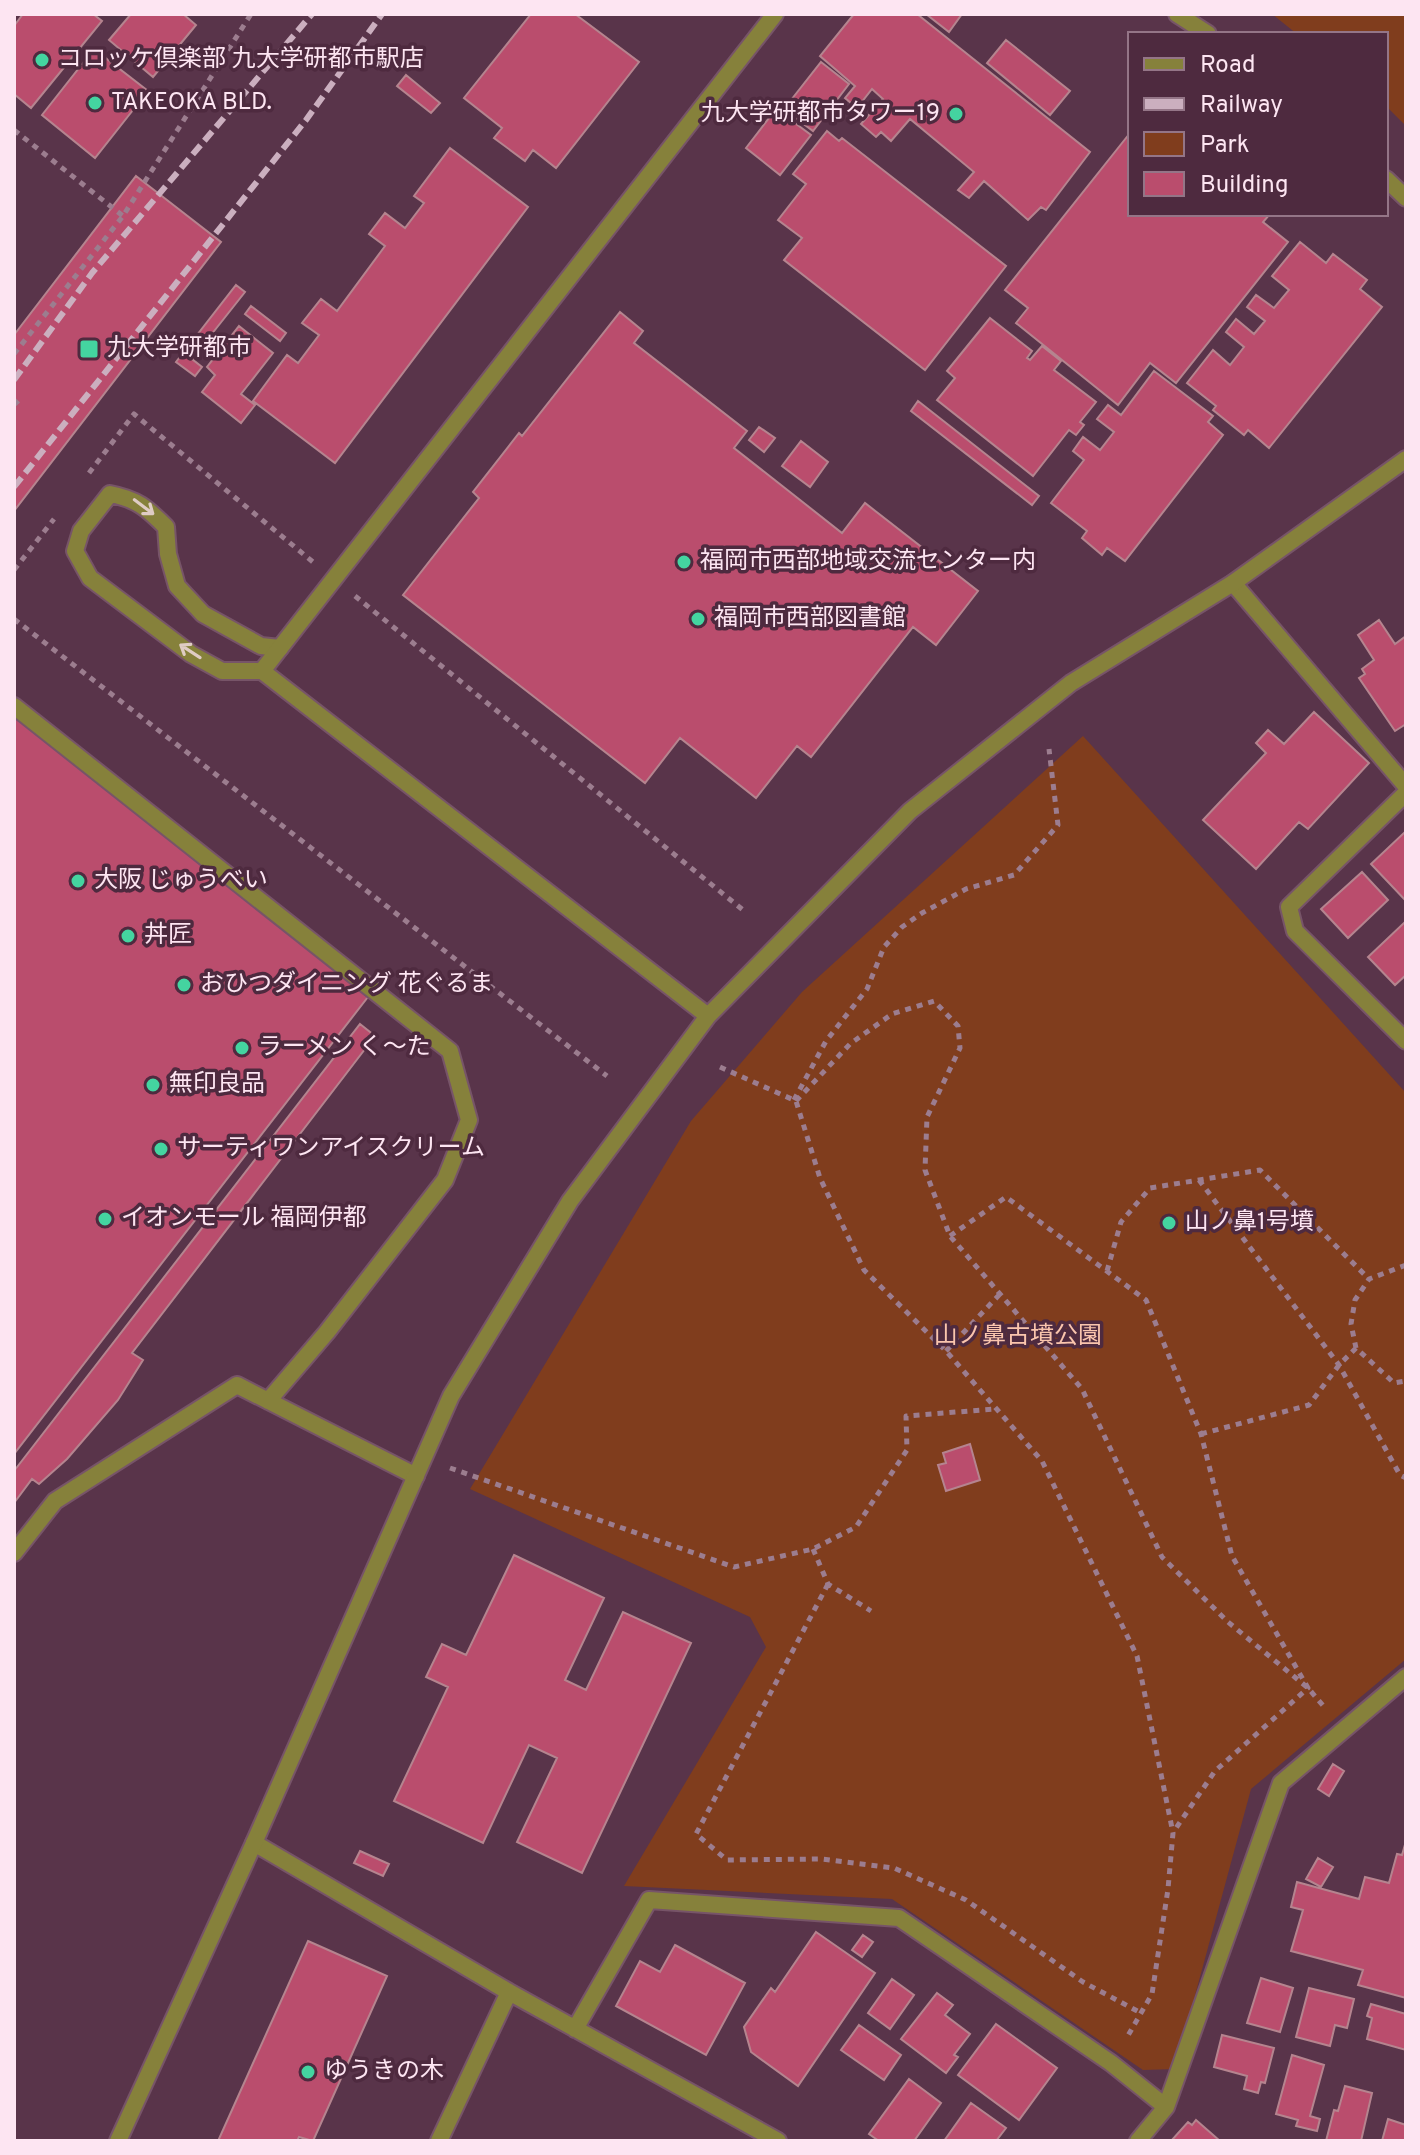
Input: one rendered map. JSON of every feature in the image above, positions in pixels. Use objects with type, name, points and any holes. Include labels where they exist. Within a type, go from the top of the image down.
[{"type":"street","points":[[262,671],[775,14]]},
{"type":"street","points":[[1177,14],[1205,32]]},
{"type":"street","points":[[1388,181],[1406,198]]},
{"type":"street","points":[[118,2141],[254,1843],[451,1396],[570,1201],[708,1016],[910,811],[1071,683],[1233,583],[1406,459]]},
{"type":"street","points":[[280,648],[261,646],[203,614],[177,586],[168,554],[166,527],[131,498],[110,494],[81,531],[75,551],[90,578],[191,654],[222,671],[262,671],[708,1016]]},
{"type":"street","points":[[1233,583],[1406,786]]},
{"type":"street","points":[[14,706],[450,1051],[469,1120],[445,1180],[327,1332],[268,1401]]},
{"type":"street","points":[[1406,793],[1289,907],[1295,931],[1406,1041]]},
{"type":"street","points":[[14,1553],[55,1501],[237,1385],[416,1476]]},
{"type":"street","points":[[1138,2141],[1166,2107],[1281,1783],[1406,1677]]},
{"type":"street","points":[[254,1843],[509,1992],[778,2141]]},
{"type":"street","points":[[575,2029],[649,1900],[899,1918],[1111,2063],[1166,2107]]},
{"type":"street","points":[[439,2141],[509,1992]]},
{"type":"path","points":[[14,354],[123,216],[251,14]]},
{"type":"path","points":[[14,130],[123,216]]},
{"type":"path","points":[[14,400],[20,406]]},
{"type":"path","points":[[88,474],[134,414],[743,910]]},
{"type":"path","points":[[14,570],[60,510]]},
{"type":"path","points":[[14,619],[607,1076]]},
{"type":"path","points":[[1049,749],[1058,825],[1014,875],[966,889],[902,927],[884,947],[867,989],[826,1041],[795,1101],[820,1178],[864,1270],[946,1351],[1042,1461],[1137,1656],[1173,1833],[1152,1994],[1111,2063]]},
{"type":"path","points":[[795,1101],[850,1044],[892,1014],[934,1001],[958,1026],[960,1048],[927,1117],[925,1170],[950,1236],[1082,1389],[1162,1557],[1228,1622],[1308,1688]]},
{"type":"path","points":[[720,1067],[795,1101]]},
{"type":"path","points":[[1107,1271],[1121,1222],[1150,1188],[1260,1170],[1369,1279]]},
{"type":"path","points":[[1199,1180],[1339,1365],[1400,1475],[1406,1478]]},
{"type":"path","points":[[950,1236],[1006,1197],[1146,1300],[1201,1434],[1232,1556],[1308,1688],[1343,1730]]},
{"type":"path","points":[[1406,1265],[1369,1279],[1355,1300],[1351,1324],[1356,1348],[1394,1383],[1406,1381]]},
{"type":"path","points":[[946,1351],[1000,1294]]},
{"type":"path","points":[[1201,1434],[1309,1405],[1356,1348]]},
{"type":"path","points":[[425,1457],[461,1473],[734,1567],[813,1549],[856,1527],[907,1450],[906,1416],[996,1409]]},
{"type":"path","points":[[813,1549],[828,1584],[871,1611]]},
{"type":"path","points":[[828,1584],[696,1834],[727,1860],[822,1859],[894,1868],[966,1900],[1083,1982],[1141,2013]]},
{"type":"path","points":[[1173,1833],[1215,1771],[1308,1688]]},
{"type":"green space","points":[[1272,14],[1406,14],[1406,126],[1388,108],[1388,32],[1294,32]]},
{"type":"green space","name":"山ノ鼻古墳公園","points":[[1083,736],[1406,1093],[1406,1659],[1251,1789],[1175,2069],[1143,2070],[892,1899],[624,1886],[766,1647],[750,1617],[470,1489],[691,1121],[802,992]]},
{"type":"building","name":"コロッケ倶楽部 九大学研都市駅店","points":[[23,14],[93,14],[102,21],[31,108],[14,94],[14,26]]},
{"type":"building","points":[[131,14],[183,14],[196,25],[153,77],[109,40]]},
{"type":"building","points":[[531,14],[575,14],[639,62],[556,168],[533,150],[525,161],[494,138],[502,128],[464,98]]},
{"type":"building","name":"九大学研都市タワー19","points":[[854,14],[917,14],[1090,152],[1046,210],[1041,207],[1028,220],[984,181],[969,198],[958,190],[974,172],[910,119],[891,141],[881,132],[876,137],[861,124],[883,99],[872,89],[857,108],[845,98],[855,86],[820,56]]},
{"type":"building","points":[[926,14],[962,14],[949,32]]},
{"type":"building","points":[[1006,40],[1070,91],[1050,115],[987,63]]},
{"type":"building","name":"TAKEOKA BLD.","points":[[94,49],[148,91],[95,158],[42,115]]},
{"type":"building","points":[[821,62],[849,84],[813,131],[784,109]]},
{"type":"building","points":[[406,75],[440,103],[431,113],[397,86]]},
{"type":"building","points":[[776,109],[811,135],[780,175],[746,148]]},
{"type":"building","points":[[827,131],[839,141],[842,138],[1006,266],[925,370],[784,260],[802,238],[778,220],[806,184],[793,174]]},
{"type":"building","points":[[1128,136],[1128,216],[1268,216],[1263,222],[1288,242],[1176,383],[1150,363],[1118,405],[1016,323],[1028,308],[1005,290]]},
{"type":"building","points":[[450,148],[528,207],[335,463],[253,401],[287,355],[298,363],[319,335],[302,323],[321,299],[337,311],[385,246],[369,234],[385,213],[405,228],[424,203],[414,196]]},
{"type":"building","points":[[136,176],[221,242],[14,511],[14,335]]},
{"type":"building","points":[[1300,242],[1326,263],[1333,254],[1367,280],[1360,289],[1382,307],[1269,448],[1248,430],[1244,435],[1213,410],[1216,406],[1187,383],[1213,350],[1230,365],[1244,347],[1226,332],[1236,319],[1254,334],[1265,321],[1247,307],[1256,295],[1274,308],[1289,290],[1272,276]]},
{"type":"building","points":[[236,285],[245,292],[192,359],[202,367],[195,376],[176,362]]},
{"type":"building","points":[[251,306],[286,333],[280,341],[245,314]]},
{"type":"building","name":"福岡市西部地域交流センター内","points":[[620,312],[643,331],[634,343],[747,431],[734,448],[842,533],[865,503],[978,591],[936,645],[913,627],[811,757],[797,746],[756,798],[680,738],[645,783],[403,595],[479,498],[473,492],[519,433],[522,436]]},
{"type":"building","points":[[990,318],[1032,351],[1027,358],[1030,360],[1042,346],[1061,361],[1054,370],[1096,402],[1080,422],[1084,425],[1076,435],[1069,430],[1033,476],[937,400],[955,378],[947,371]]},
{"type":"building","points":[[239,326],[273,353],[241,394],[255,405],[241,423],[202,392],[215,375],[207,367]]},
{"type":"building","points":[[1154,371],[1213,416],[1208,422],[1223,435],[1125,561],[1107,548],[1102,555],[1082,538],[1087,531],[1051,503],[1084,460],[1073,451],[1083,437],[1100,450],[1114,432],[1097,419],[1108,405],[1121,415]]},
{"type":"building","points":[[918,401],[1039,496],[1032,505],[911,411]]},
{"type":"building","points":[[759,427],[775,438],[764,452],[749,440]]},
{"type":"building","points":[[801,441],[828,462],[810,487],[782,466]]},
{"type":"building","points":[[1379,620],[1395,644],[1406,636],[1406,724],[1395,731],[1359,678],[1365,674],[1362,669],[1374,660],[1358,635]]},
{"type":"building","name":"イオンモール 福岡伊都","points":[[14,702],[378,984],[14,1454]]},
{"type":"building","points":[[1314,712],[1369,763],[1308,829],[1299,822],[1256,869],[1203,820],[1266,753],[1256,743],[1268,730],[1284,744]]},
{"type":"building","points":[[1406,831],[1406,901],[1371,864]]},
{"type":"building","points":[[1362,872],[1388,900],[1348,938],[1321,909]]},
{"type":"building","points":[[1406,921],[1406,975],[1395,985],[1368,957]]},
{"type":"building","points":[[360,1024],[375,1036],[132,1353],[143,1360],[118,1400],[67,1459],[39,1484],[32,1479],[14,1503],[14,1471]]},
{"type":"building","points":[[970,1444],[980,1480],[946,1491],[938,1465],[946,1463],[943,1453]]},
{"type":"building","points":[[514,1555],[604,1598],[565,1680],[586,1690],[623,1612],[691,1643],[582,1873],[517,1842],[557,1758],[529,1745],[483,1843],[394,1801],[448,1687],[426,1677],[442,1644],[466,1655]]},
{"type":"building","points":[[1333,1764],[1344,1771],[1329,1796],[1318,1789]]},
{"type":"building","points":[[1406,1841],[1406,1998],[1358,1985],[1363,1970],[1291,1951],[1303,1910],[1291,1907],[1297,1882],[1359,1899],[1365,1877],[1389,1883],[1397,1854],[1402,1855]]},
{"type":"building","points":[[360,1851],[389,1864],[383,1876],[354,1863]]},
{"type":"building","points":[[1318,1858],[1333,1867],[1321,1887],[1306,1879]]},
{"type":"building","points":[[816,1932],[875,1973],[798,2086],[751,2052],[744,2027],[771,1988],[775,1992]]},
{"type":"building","points":[[863,1935],[873,1942],[862,1957],[852,1950]]},
{"type":"building","points":[[308,1941],[387,1976],[313,2141],[299,2137],[297,2141],[218,2141]]},
{"type":"building","points":[[675,1945],[745,1983],[706,2055],[616,2006],[640,1961],[660,1972]]},
{"type":"building","points":[[1261,1978],[1293,1988],[1280,2032],[1247,2023]]},
{"type":"building","points":[[892,1979],[914,1995],[890,2029],[868,2013]]},
{"type":"building","points":[[1309,1988],[1354,1999],[1347,2028],[1335,2025],[1330,2046],[1296,2037]]},
{"type":"building","points":[[937,1993],[953,2005],[945,2015],[970,2034],[954,2055],[958,2057],[946,2073],[901,2039]]},
{"type":"building","points":[[1371,2004],[1406,2014],[1406,2050],[1367,2039],[1372,2018],[1367,2016]]},
{"type":"building","points":[[996,2024],[1057,2068],[1019,2120],[958,2075]]},
{"type":"building","points":[[859,2025],[901,2055],[884,2080],[841,2050]]},
{"type":"building","points":[[1222,2035],[1274,2048],[1265,2083],[1261,2082],[1258,2093],[1244,2089],[1247,2076],[1214,2067]]},
{"type":"building","points":[[1292,2055],[1324,2065],[1310,2116],[1320,2119],[1317,2131],[1296,2126],[1298,2120],[1276,2114]]},
{"type":"building","points":[[909,2079],[941,2103],[914,2141],[879,2141],[869,2134]]},
{"type":"building","points":[[1345,2086],[1372,2093],[1361,2141],[1326,2141],[1334,2110],[1338,2111]]},
{"type":"building","points":[[971,2103],[1006,2128],[996,2141],[944,2141]]},
{"type":"building","points":[[1388,2119],[1406,2125],[1406,2141],[1382,2141]]},
{"type":"building","points":[[1196,2120],[1220,2141],[1171,2141],[1188,2122],[1192,2125]]},
{"type":"railway","points":[[14,380],[92,273],[312,14]]},
{"type":"railway","points":[[14,487],[306,120],[382,14]]},
{"type":"place","name":"コロッケ倶楽部 九大学研都市駅店","points":[[42,60]]},
{"type":"place","name":"TAKEOKA BLD.","points":[[95,103]]},
{"type":"place","name":"九大学研都市タワー19","points":[[956,114]]},
{"type":"place","name":"九大学研都市","points":[[89,349]]},
{"type":"place","name":"福岡市西部地域交流センター内","points":[[684,562]]},
{"type":"place","name":"福岡市西部図書館","points":[[698,619]]},
{"type":"place","name":"大阪 じゅうべい","points":[[78,881]]},
{"type":"place","name":"丼匠","points":[[128,936]]},
{"type":"place","name":"おひつダイニング 花ぐるま","points":[[184,985]]},
{"type":"place","name":"ラーメン く〜た","points":[[242,1048]]},
{"type":"place","name":"無印良品","points":[[153,1085]]},
{"type":"place","name":"サーティワンアイスクリーム","points":[[161,1149]]},
{"type":"place","name":"イオンモール 福岡伊都","points":[[105,1219]]},
{"type":"place","name":"山ノ鼻1号墳","points":[[1169,1223]]},
{"type":"place","name":"ゆうきの木","points":[[308,2072]]}]
